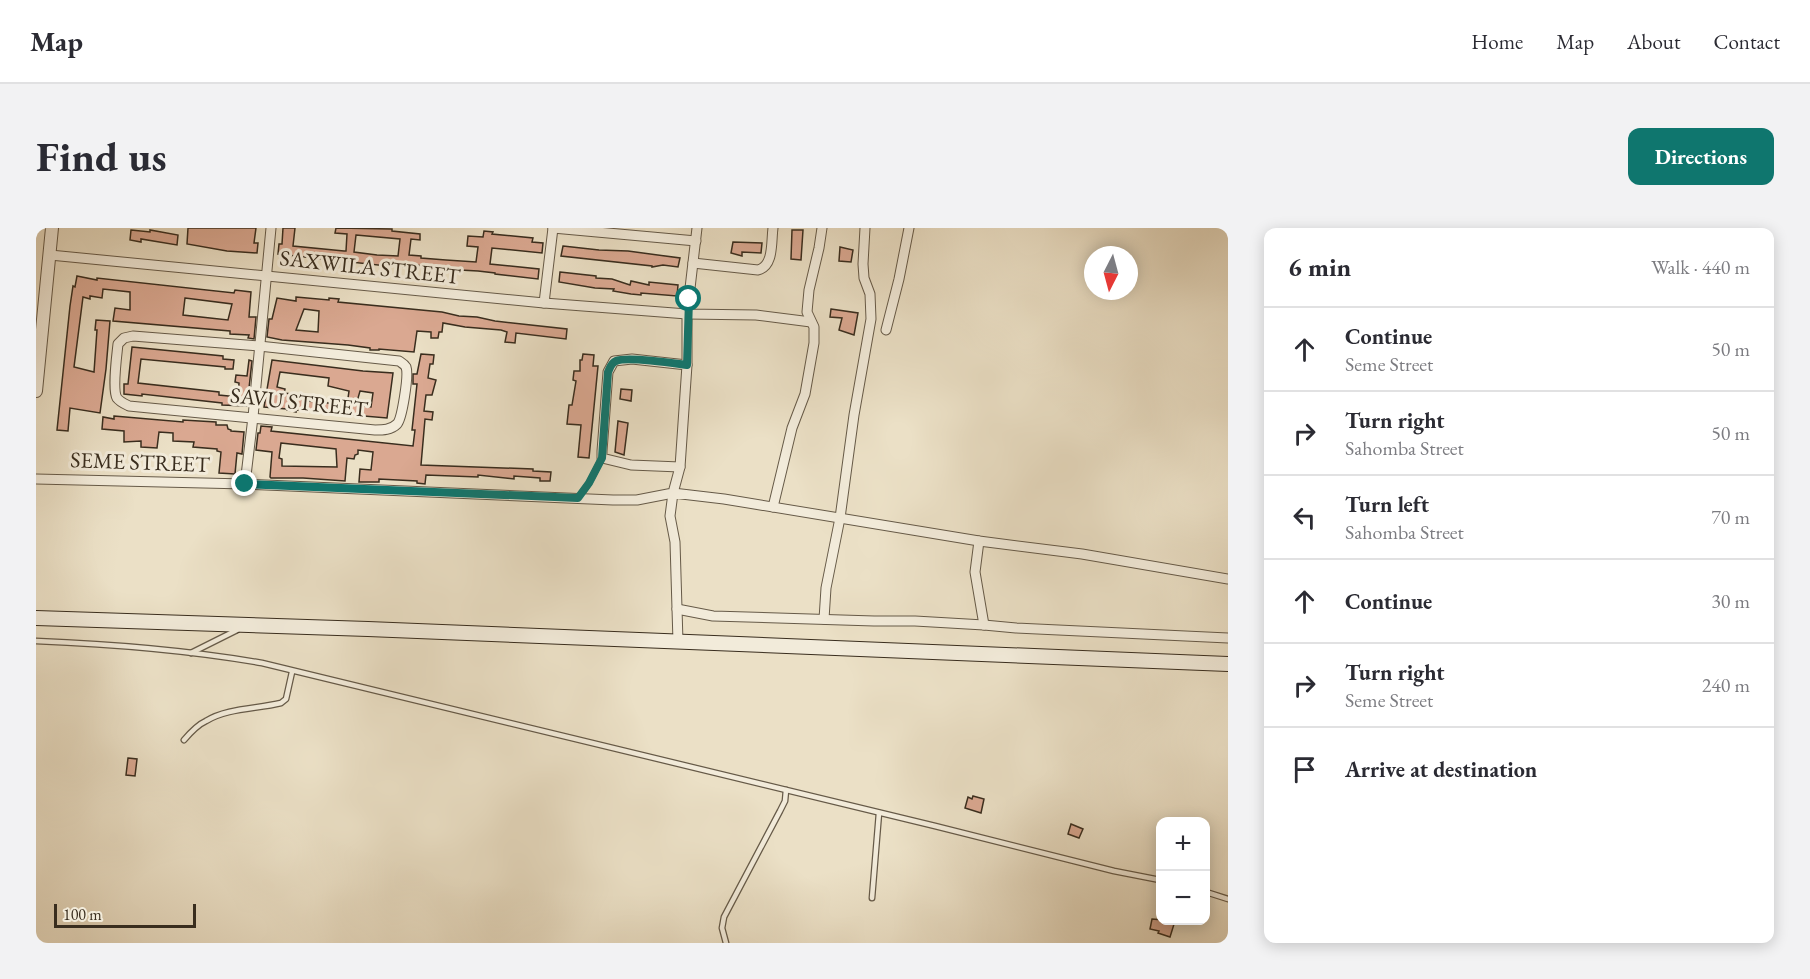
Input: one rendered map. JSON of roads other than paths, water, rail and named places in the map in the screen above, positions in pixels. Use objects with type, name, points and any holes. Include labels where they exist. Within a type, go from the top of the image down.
[{"type":"main road","points":[[36,618],[1228,664]]},
{"type":"street","points":[[36,392],[52,228]]},
{"type":"street","points":[[245,484],[271,228]]},
{"type":"street","points":[[543,303],[553,228],[696,241]]},
{"type":"street","points":[[678,642],[675,542],[670,516],[680,467],[687,365],[687,314],[697,228]]},
{"type":"street","points":[[693,263],[758,270],[764,268],[770,257],[773,228]]},
{"type":"street","points":[[772,507],[792,428],[805,394],[814,343],[814,327],[807,312],[808,290],[822,228]]},
{"type":"street","points":[[824,619],[826,588],[840,518],[854,415],[871,319],[870,294],[864,278],[863,264],[865,228]]},
{"type":"street","points":[[886,330],[909,228]]},
{"type":"street","name":"SAXWILA STREET","points":[[50,255],[543,303],[687,314],[756,315],[811,322]]},
{"type":"street","name":"SAVU STREET","points":[[133,336],[260,346],[399,361],[406,368],[401,419],[392,428],[385,430],[253,417],[125,404],[116,394],[118,348],[121,341],[133,336]]},
{"type":"street","points":[[680,467],[631,465],[602,458],[608,372],[611,365],[618,360],[632,359],[687,365]]},
{"type":"street","name":"SEME STREET","points":[[36,478],[637,500],[673,493],[719,498],[979,541],[1082,554],[1228,579]]},
{"type":"street","points":[[979,541],[975,572],[984,624]]},
{"type":"street","points":[[677,609],[713,616],[762,619],[984,624],[1016,628],[1228,638]]},
{"type":"lane","points":[[578,498],[602,458]]},
{"type":"lane","points":[[191,653],[245,625]]},
{"type":"lane","points":[[36,640],[94,643],[254,662],[1156,879]]},
{"type":"lane","points":[[184,740],[202,723],[214,717],[281,703],[286,699],[292,672]]},
{"type":"lane","points":[[726,943],[722,928],[724,917],[785,801],[786,790]]},
{"type":"lane","points":[[872,898],[879,813]]},
{"type":"lane","points":[[1210,893],[1228,899]]}]
